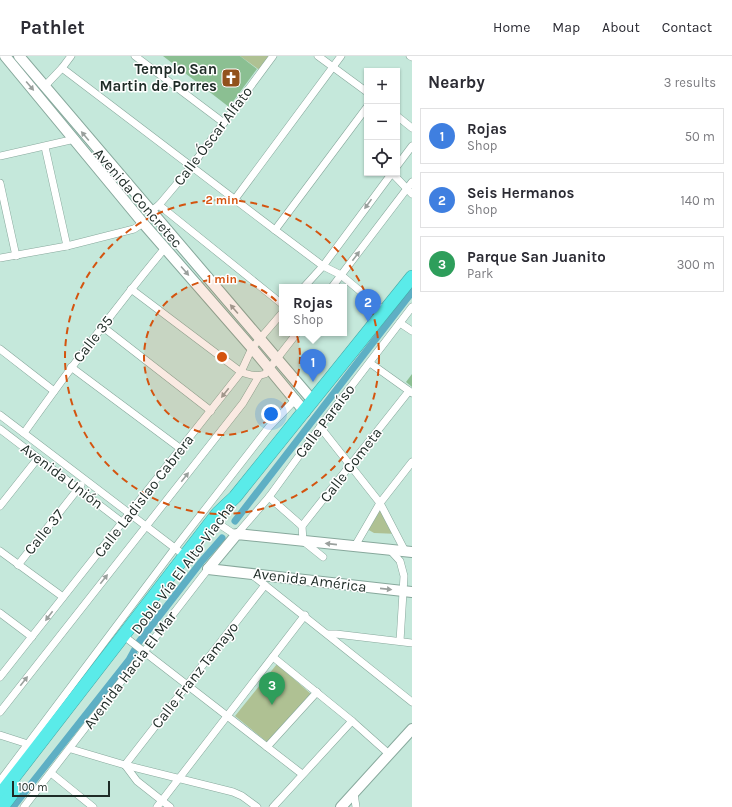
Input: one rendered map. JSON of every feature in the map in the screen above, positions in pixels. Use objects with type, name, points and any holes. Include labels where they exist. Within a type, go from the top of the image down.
[{"type":"highway","points":[[235,497],[412,277]]},
{"type":"highway","name":"Doble Vía El Alto-Viacha","points":[[0,795],[33,745],[180,551],[224,505],[235,497]]},
{"type":"highway","name":"Doble Vía El Alto-Viacha","points":[[2,807],[131,642],[228,530],[235,497]]},
{"type":"street","points":[[5,56],[143,223],[296,399],[309,406]]},
{"type":"street","name":"Avenida Concretec","points":[[19,56],[150,212],[260,338],[309,406]]},
{"type":"street","points":[[44,87],[71,56]]},
{"type":"street","points":[[136,56],[224,123]]},
{"type":"street","name":"Calle Óscar Alfato","points":[[150,212],[159,205],[191,167],[273,56]]},
{"type":"street","points":[[318,56],[332,68],[364,90]]},
{"type":"street","points":[[235,199],[341,56]]},
{"type":"street","points":[[62,68],[323,266],[341,275],[385,312]]},
{"type":"street","points":[[275,230],[364,111]]},
{"type":"street","points":[[400,118],[412,128]]},
{"type":"street","points":[[0,156],[75,139]]},
{"type":"street","points":[[400,162],[412,146]]},
{"type":"street","points":[[45,147],[67,246]]},
{"type":"street","points":[[307,284],[323,266],[390,176]]},
{"type":"street","points":[[395,176],[409,192]]},
{"type":"street","points":[[334,284],[409,192],[412,182]]},
{"type":"street","points":[[0,183],[16,256]]},
{"type":"street","points":[[159,205],[279,302]]},
{"type":"street","points":[[0,258],[67,246],[134,230],[143,223]]},
{"type":"street","name":"Calle 35","points":[[24,433],[71,367],[131,289],[165,248]]},
{"type":"street","points":[[131,289],[241,372],[258,376]]},
{"type":"street","name":"Calle Paraíso","points":[[228,530],[269,497],[320,427],[412,307]]},
{"type":"street","name":"Calle Ladislao Cabrera","points":[[0,676],[131,514],[211,411],[241,372],[252,348],[279,316]]},
{"type":"street","points":[[400,323],[412,332]]},
{"type":"street","points":[[103,327],[211,411]]},
{"type":"street","points":[[0,712],[243,403],[258,376],[270,369],[295,336]]},
{"type":"street","points":[[0,349],[54,391]]},
{"type":"street","points":[[370,363],[411,392]]},
{"type":"street","points":[[71,367],[181,449]]},
{"type":"street","name":"Calle Cometa","points":[[302,526],[411,392]]},
{"type":"street","points":[[0,415],[180,551],[269,427],[296,399]]},
{"type":"street","points":[[320,427],[380,503],[409,551]]},
{"type":"street","name":"Avenida Unión","points":[[0,430],[123,523]]},
{"type":"street","points":[[0,506],[38,458]]},
{"type":"street","points":[[355,546],[380,503],[412,462]]},
{"type":"street","name":"Calle 37","points":[[18,565],[86,480]]},
{"type":"street","points":[[269,497],[302,526],[303,541],[323,557]]},
{"type":"street","points":[[228,530],[303,541],[409,551]]},
{"type":"street","name":"Avenida Hacia El Mar","points":[[24,807],[71,749],[142,650],[208,569],[228,530]]},
{"type":"street","points":[[390,550],[400,561],[407,591],[400,641]]},
{"type":"street","points":[[0,551],[63,597]]},
{"type":"street","name":"Avenida América","points":[[208,569],[249,572],[280,578],[407,591]]},
{"type":"street","points":[[249,572],[412,702]]},
{"type":"street","name":"Calle Franz Tamayo","points":[[125,765],[265,585]]},
{"type":"street","points":[[0,613],[32,637]]},
{"type":"street","points":[[156,807],[273,658],[304,615]]},
{"type":"street","points":[[328,634],[412,643]]},
{"type":"street","points":[[131,642],[302,774]]},
{"type":"street","points":[[273,658],[317,692],[389,754]]},
{"type":"street","points":[[267,747],[317,692]]},
{"type":"street","points":[[273,807],[352,721]]},
{"type":"street","points":[[341,807],[412,729]]},
{"type":"street","points":[[0,735],[33,745],[0,781]]},
{"type":"street","points":[[71,749],[125,765],[233,792],[242,796],[257,807]]},
{"type":"street","points":[[125,765],[137,781],[170,807]]},
{"type":"street","points":[[51,773],[93,807]]},
{"type":"street","points":[[354,793],[356,807]]},
{"type":"green space","points":[[240,56],[271,56],[261,68],[258,69]]},
{"type":"green space","points":[[380,508],[399,534],[374,533],[367,529]]},
{"type":"green space","points":[[277,664],[311,694],[267,742],[235,716]]},
{"type":"building","points":[[163,56],[240,56],[257,69],[229,107]]},
{"type":"building","points":[[412,374],[412,387],[406,382]]},
{"type":"waterway","points":[[235,521],[412,292]]},
{"type":"waterway","points":[[13,807],[129,660],[139,642],[201,562],[222,538]]},
{"type":"place","name":"Templo San Martin de Porres","points":[[231,78]]},
{"type":"place","name":"Seis Hermanos","points":[[368,322]]},
{"type":"place","name":"Rojas","points":[[313,382]]},
{"type":"place","name":"Parque San Juanito","points":[[272,705]]}]
